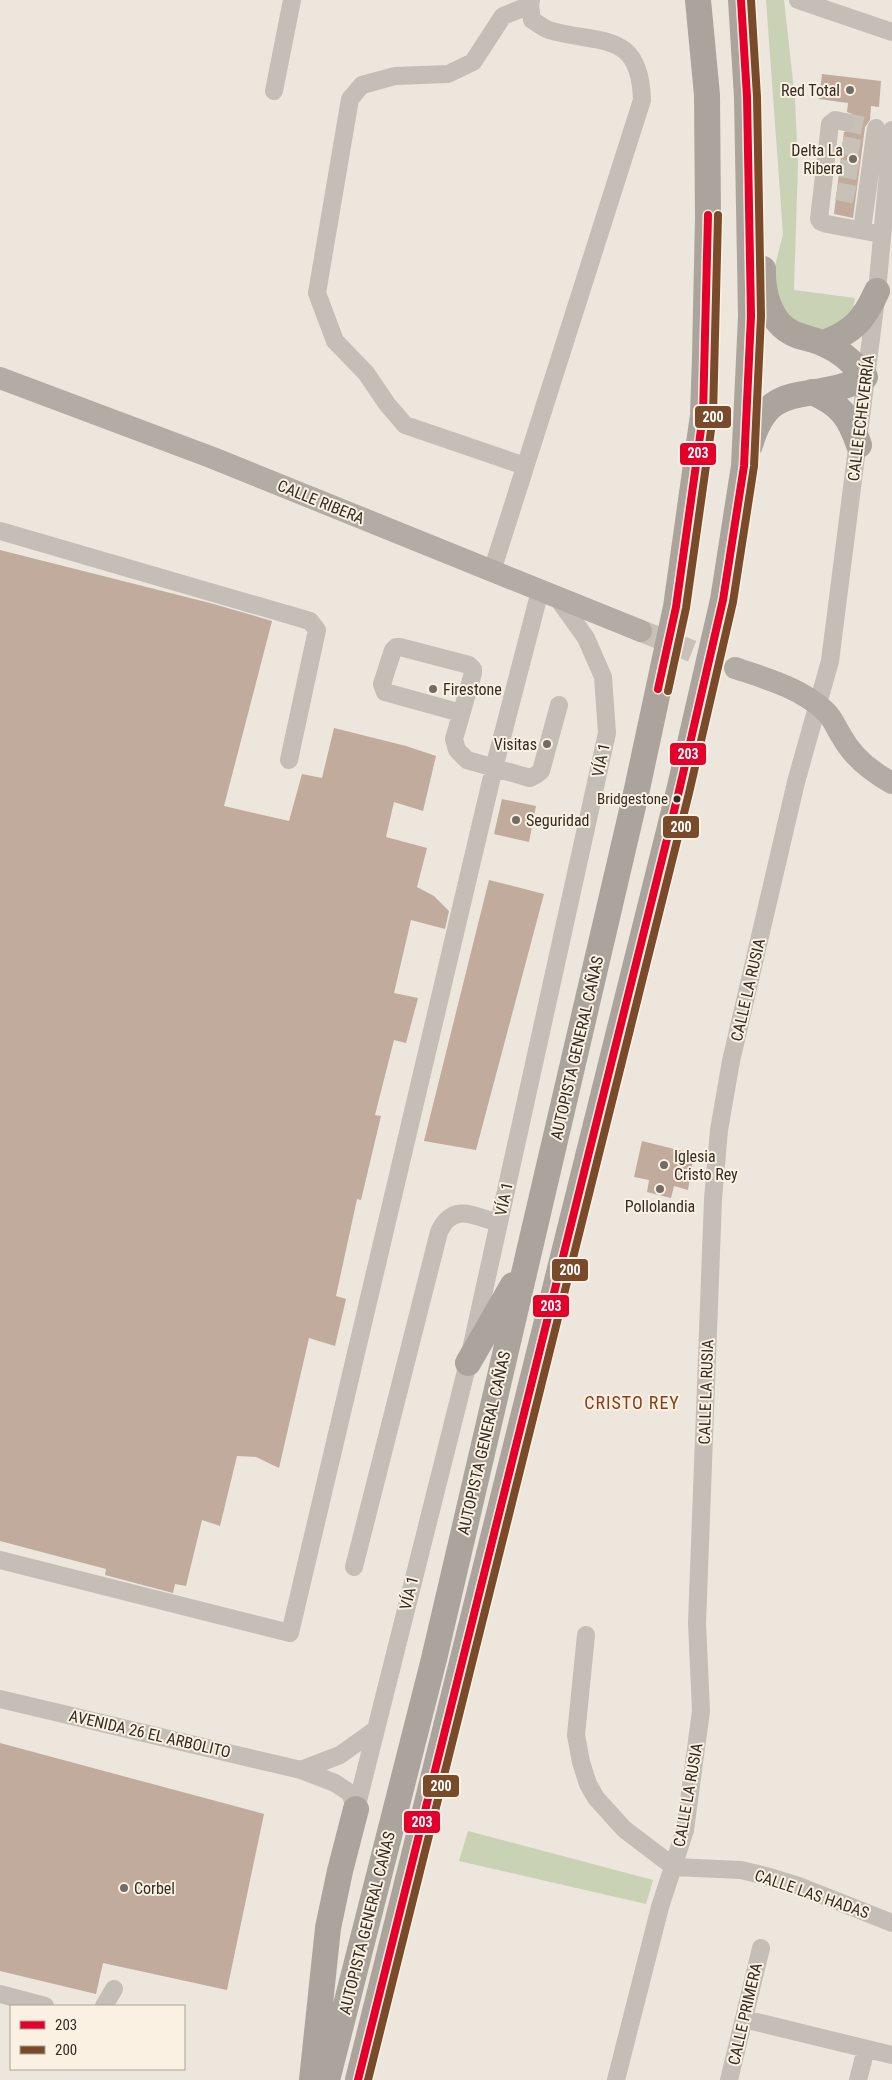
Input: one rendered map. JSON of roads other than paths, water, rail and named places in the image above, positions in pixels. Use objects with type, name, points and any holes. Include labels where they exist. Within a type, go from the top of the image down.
[{"type":"highway","name":"AUTOPISTA GENERAL CAÑAS","points":[[327,2080],[434,1659],[637,789],[676,607],[703,415],[708,218],[707,95],[698,0]]},
{"type":"highway","name":"AUTOPISTA GENERAL CAÑAS","points":[[358,2080],[679,791],[723,600],[744,466],[751,316],[747,97],[741,0]]},
{"type":"highway","points":[[744,466],[761,417],[776,403],[792,395],[842,387],[865,377],[852,361],[824,344],[790,332],[779,322],[766,296],[763,276],[764,229],[747,97]]},
{"type":"highway","points":[[824,344],[843,336],[858,323],[870,307],[877,291]]},
{"type":"highway","points":[[812,392],[828,400],[843,411],[852,425],[859,445]]},
{"type":"highway","points":[[468,1363],[526,1263]]},
{"type":"highway","points":[[312,2080],[328,1928],[356,1809]]},
{"type":"main road","name":"CALLE RIBERA","points":[[0,378],[213,458],[640,631]]},
{"type":"main road","points":[[735,668],[789,688],[818,704],[827,712],[855,756],[892,784]]},
{"type":"street","points":[[274,91],[292,0]]},
{"type":"street","points":[[798,0],[892,32]]},
{"type":"street","points":[[492,571],[526,466],[642,100],[642,84],[636,65],[626,50],[608,41],[547,29],[532,20],[530,3],[503,16],[473,62],[448,74],[395,76],[362,85],[350,99],[317,293],[335,341],[366,373],[387,404],[405,425],[526,466]]},
{"type":"street","points":[[845,122],[835,120],[831,122],[835,143],[829,190],[819,216],[821,222],[881,234]]},
{"type":"street","points":[[862,230],[863,197],[869,151],[882,129]]},
{"type":"street","name":"CALLE ECHEVERRÍA","points":[[818,704],[830,661],[859,445],[865,377],[877,291],[881,234],[882,129]]},
{"type":"street","points":[[0,531],[310,621],[317,630],[289,760]]},
{"type":"street","points":[[0,1560],[290,1633],[494,768],[548,594]]},
{"type":"street","name":"VÍA 1","points":[[356,1809],[468,1363],[607,733],[602,677],[586,638],[548,594]]},
{"type":"street","points":[[461,714],[385,692],[382,684],[393,650],[396,647],[400,647],[469,665],[472,669],[461,714],[454,739],[457,750],[467,760],[530,778],[536,775],[540,770],[558,705]]},
{"type":"street","name":"CALLE LA RUSIA","points":[[616,2080],[660,1907],[685,1830],[702,1711],[697,1614],[713,1209],[719,1130],[731,1061],[790,811],[818,704]]},
{"type":"street","points":[[354,1567],[439,1232],[444,1222],[450,1216],[460,1213],[499,1223]]},
{"type":"street","points":[[586,1635],[576,1735],[581,1762],[588,1784],[596,1798],[624,1829],[674,1867]]},
{"type":"street","name":"AVENIDA 26 EL ARBOLITO","points":[[0,1699],[301,1770],[335,1784],[350,1793],[356,1809]]},
{"type":"street","points":[[301,1770],[340,1755],[375,1730]]},
{"type":"street","name":"CALLE LAS HADAS","points":[[674,1867],[741,1870],[770,1877],[799,1886],[892,1923]]},
{"type":"street","name":"CALLE PRIMERA","points":[[730,2080],[761,1948]]},
{"type":"street","points":[[105,2005],[114,1989]]},
{"type":"street","points":[[0,1994],[41,2005]]},
{"type":"street","points":[[744,2019],[892,2055]]},
{"type":"street","points":[[858,2080],[866,2049]]},
{"type":"tunnel","points":[[845,122],[869,127]]},
{"type":"tunnel","points":[[842,145],[866,150]]},
{"type":"tunnel","points":[[840,168],[863,172]]},
{"type":"tunnel","points":[[837,191],[860,196]]},
{"type":"tunnel","points":[[641,631],[735,668]]},
{"type":"place","name":"Red Total","points":[[850,90]]},
{"type":"place","name":"Delta La Ribera","points":[[853,159]]},
{"type":"place","name":"Firestone","points":[[433,689]]},
{"type":"place","name":"Visitas","points":[[547,744]]},
{"type":"place","name":"Bridgestone","points":[[677,799]]},
{"type":"place","name":"Seguridad","points":[[516,820]]},
{"type":"place","name":"Iglesia Cristo Rey","points":[[664,1165]]},
{"type":"place","name":"Pollolandia","points":[[660,1189]]},
{"type":"place","name":"Corbel","points":[[124,1888]]},
{"type":"district","name":"CRISTO REY","points":[[632,1402]]}]
